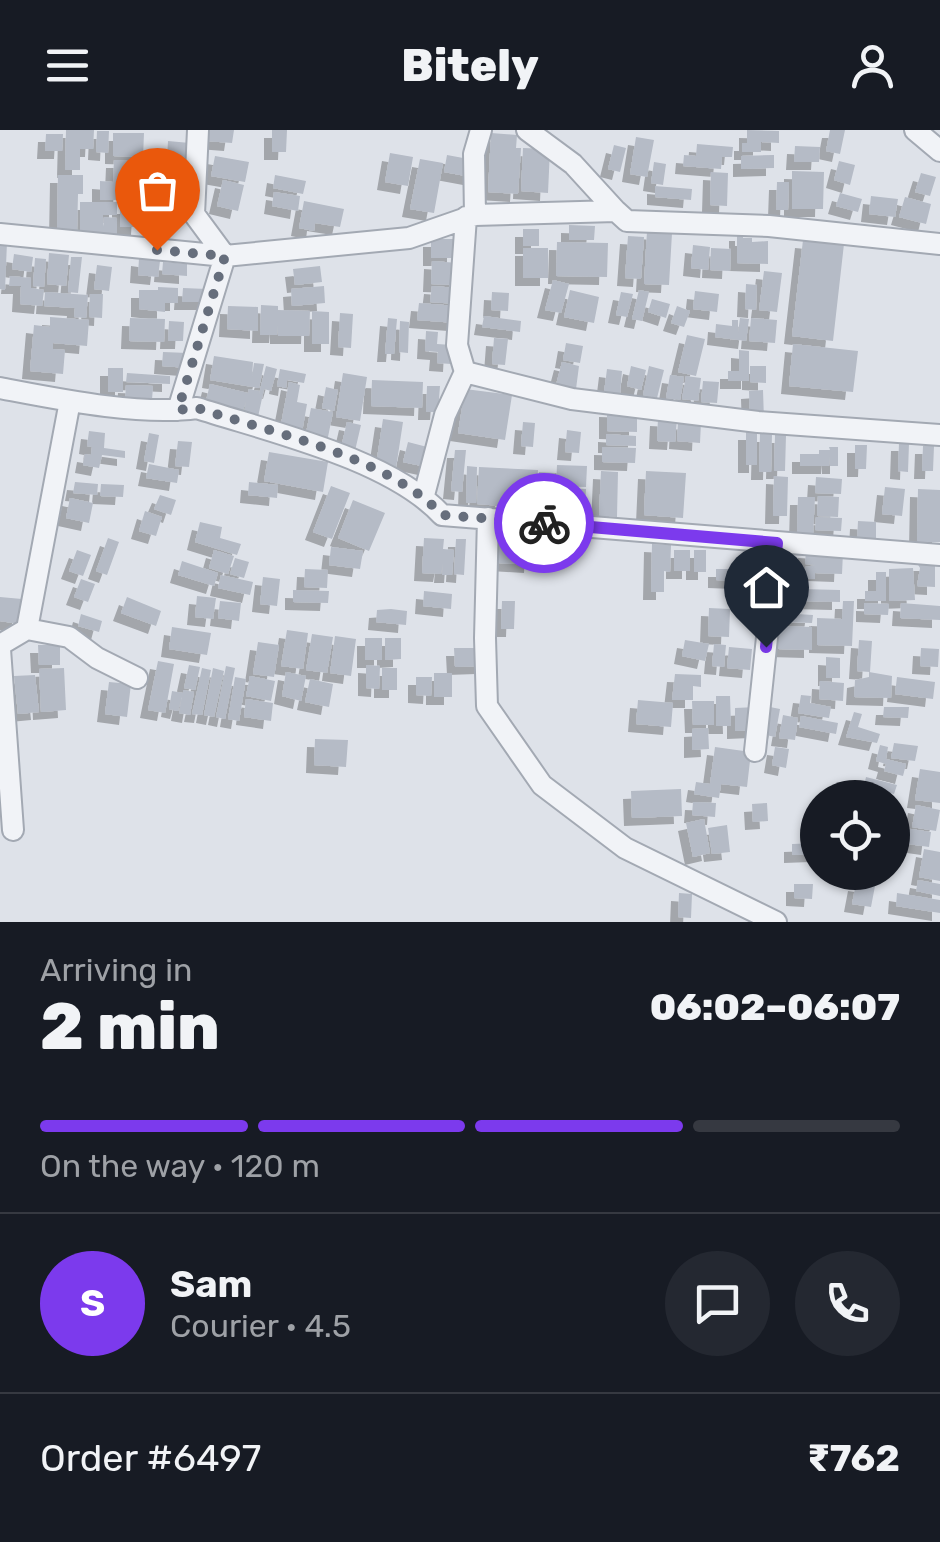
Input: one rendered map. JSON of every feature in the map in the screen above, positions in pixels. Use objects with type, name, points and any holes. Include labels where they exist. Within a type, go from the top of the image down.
[{"type":"street","points":[[198,130],[194,214],[225,256]]},
{"type":"street","points":[[424,495],[444,415],[466,372],[458,346],[474,154],[481,130]]},
{"type":"street","points":[[527,130],[573,164],[628,221],[769,226],[940,244]]},
{"type":"street","points":[[915,130],[940,150]]},
{"type":"street","points":[[0,234],[225,256],[409,238],[470,216],[616,212]]},
{"type":"street","points":[[178,410],[225,256]]},
{"type":"street","points":[[466,372],[572,398],[758,422],[940,434]]},
{"type":"street","points":[[0,388],[70,401],[178,410],[197,408],[345,456],[424,495],[442,515],[940,555]]},
{"type":"street","points":[[13,830],[0,647],[27,628],[70,401]]},
{"type":"street","points":[[488,518],[484,638],[487,706],[542,785],[625,848],[776,922]]},
{"type":"street","points":[[756,750],[777,543]]},
{"type":"street","points":[[27,628],[69,637],[97,658],[137,678]]},
{"type":"building","points":[[66,130],[94,130],[93,149],[80,149],[80,170],[65,170]]},
{"type":"building","points":[[207,130],[234,130],[232,143],[206,141]]},
{"type":"building","points":[[272,130],[287,130],[286,152],[272,152]]},
{"type":"building","points":[[747,130],[779,131],[779,143],[761,142],[761,152],[742,152]]},
{"type":"building","points":[[830,130],[845,130],[840,154],[826,151]]},
{"type":"building","points":[[97,131],[109,131],[108,153],[96,152]]},
{"type":"building","points":[[113,133],[144,133],[143,157],[113,156]]},
{"type":"building","points":[[491,133],[517,135],[516,148],[521,148],[518,194],[488,192]]},
{"type":"building","points":[[46,134],[63,134],[62,151],[45,151]]},
{"type":"building","points":[[636,137],[654,140],[647,177],[630,174]]},
{"type":"building","points":[[168,141],[190,143],[190,160],[167,159]]},
{"type":"building","points":[[697,144],[733,147],[732,157],[722,157],[721,169],[683,166],[684,155],[696,156]]},
{"type":"building","points":[[614,145],[626,148],[620,172],[608,169]]},
{"type":"building","points":[[795,146],[820,147],[819,162],[794,162]]},
{"type":"building","points":[[523,148],[550,149],[548,193],[521,191]]},
{"type":"building","points":[[390,153],[413,157],[408,186],[385,182]]},
{"type":"building","points":[[447,155],[474,160],[471,177],[444,172]]},
{"type":"building","points":[[774,155],[774,168],[741,169],[741,156]]},
{"type":"building","points":[[215,156],[249,162],[245,182],[211,176]]},
{"type":"building","points":[[420,159],[443,163],[434,213],[410,209]]},
{"type":"building","points":[[114,160],[142,160],[142,181],[122,180],[121,200],[100,200],[100,181],[113,182]]},
{"type":"building","points":[[839,161],[855,165],[850,185],[834,180]]},
{"type":"building","points":[[654,162],[666,164],[663,185],[651,183]]},
{"type":"building","points":[[792,171],[824,172],[823,209],[792,209]]},
{"type":"building","points":[[711,172],[728,173],[727,206],[710,205]]},
{"type":"building","points":[[921,173],[936,177],[930,196],[915,192]]},
{"type":"building","points":[[58,175],[83,175],[77,232],[57,231]]},
{"type":"building","points":[[275,175],[306,181],[303,194],[273,188]]},
{"type":"building","points":[[223,180],[244,185],[238,211],[217,206]]},
{"type":"building","points":[[777,182],[789,182],[788,210],[776,210]]},
{"type":"building","points":[[183,183],[184,211],[140,211],[139,227],[120,227],[120,206],[141,206],[141,184]]},
{"type":"building","points":[[655,186],[692,189],[691,200],[655,197]]},
{"type":"building","points":[[274,192],[300,196],[298,211],[272,206]]},
{"type":"building","points":[[840,193],[862,199],[858,212],[836,206]]},
{"type":"building","points":[[871,196],[898,199],[895,217],[869,214]]},
{"type":"building","points":[[905,197],[931,204],[926,224],[899,217]]},
{"type":"building","points":[[304,201],[344,209],[340,227],[315,223],[314,231],[299,228]]},
{"type":"building","points":[[80,202],[117,202],[117,215],[103,215],[103,228],[104,217],[117,218],[117,235],[80,235]]},
{"type":"building","points":[[569,225],[595,226],[594,240],[569,240]]},
{"type":"building","points":[[523,229],[539,229],[539,246],[523,246]]},
{"type":"building","points":[[647,231],[672,233],[669,285],[644,284]]},
{"type":"building","points":[[737,233],[752,238],[752,242],[768,241],[768,264],[737,263]]},
{"type":"building","points":[[628,236],[644,237],[641,279],[625,278]]},
{"type":"building","points":[[431,239],[455,239],[455,258],[431,258]]},
{"type":"building","points":[[803,240],[844,244],[833,341],[792,336]]},
{"type":"building","points":[[0,242],[7,242],[5,290],[0,289]]},
{"type":"building","points":[[557,242],[608,243],[607,277],[556,276]]},
{"type":"building","points":[[693,245],[710,247],[708,270],[691,268]]},
{"type":"building","points":[[523,248],[548,248],[548,278],[523,278]]},
{"type":"building","points":[[711,248],[731,249],[730,271],[710,270]]},
{"type":"building","points":[[49,253],[69,255],[66,286],[47,284]]},
{"type":"building","points":[[14,254],[33,257],[31,272],[12,269]]},
{"type":"building","points":[[71,257],[82,257],[78,293],[68,292]]},
{"type":"building","points":[[35,258],[46,259],[44,287],[33,286]]},
{"type":"building","points":[[139,258],[160,261],[158,277],[138,275]]},
{"type":"building","points":[[432,261],[458,263],[457,285],[431,284]]},
{"type":"building","points":[[163,262],[187,264],[187,276],[162,274]]},
{"type":"building","points":[[97,265],[112,267],[109,291],[94,289]]},
{"type":"building","points":[[320,266],[322,282],[295,285],[293,269]]},
{"type":"building","points":[[764,271],[782,273],[777,312],[759,310]]},
{"type":"building","points":[[10,276],[31,278],[31,288],[44,290],[42,306],[20,304],[21,286],[9,286]]},
{"type":"building","points":[[553,280],[569,284],[561,313],[545,310]]},
{"type":"building","points":[[746,284],[757,285],[756,310],[745,309]]},
{"type":"building","points":[[324,286],[325,303],[292,306],[291,289]]},
{"type":"building","points":[[432,286],[458,288],[457,304],[430,302]]},
{"type":"building","points":[[178,288],[178,303],[165,303],[165,312],[139,309],[139,290]]},
{"type":"building","points":[[183,288],[207,289],[207,302],[182,302]]},
{"type":"building","points":[[570,290],[599,297],[594,323],[564,317]]},
{"type":"building","points":[[639,290],[649,292],[642,321],[632,319]]},
{"type":"building","points":[[695,291],[719,294],[717,312],[693,309]]},
{"type":"building","points":[[45,292],[88,295],[86,318],[74,317],[75,308],[44,306]]},
{"type":"building","points":[[492,292],[509,293],[508,311],[491,310]]},
{"type":"building","points":[[621,292],[633,294],[627,317],[616,315]]},
{"type":"building","points":[[90,294],[103,294],[102,318],[89,317]]},
{"type":"building","points":[[652,299],[670,304],[666,318],[648,312]]},
{"type":"building","points":[[419,303],[457,306],[456,323],[417,320]]},
{"type":"building","points":[[261,305],[310,311],[309,336],[278,336],[278,325],[277,335],[260,335]]},
{"type":"building","points":[[228,306],[258,307],[258,331],[227,329]]},
{"type":"building","points":[[677,306],[690,311],[684,327],[671,323]]},
{"type":"building","points":[[312,311],[329,312],[329,344],[312,344]]},
{"type":"building","points":[[340,313],[353,314],[351,348],[338,347]]},
{"type":"building","points":[[484,316],[521,321],[520,332],[482,327]]},
{"type":"building","points":[[50,317],[89,320],[87,346],[53,343],[53,349],[65,350],[63,374],[30,371],[34,325],[50,327]]},
{"type":"building","points":[[130,318],[165,319],[164,342],[129,341]]},
{"type":"building","points":[[388,318],[397,319],[394,354],[385,354]]},
{"type":"building","points":[[740,318],[749,319],[746,341],[715,337],[716,324],[732,326],[732,320],[738,320],[738,333]]},
{"type":"building","points":[[751,318],[777,320],[775,343],[749,341]]},
{"type":"building","points":[[169,321],[184,322],[183,341],[168,341]]},
{"type":"building","points":[[400,321],[409,322],[408,353],[399,352]]},
{"type":"building","points":[[426,331],[438,332],[437,344],[452,345],[451,364],[437,363],[438,352],[425,351]]},
{"type":"building","points":[[687,335],[705,339],[696,376],[678,372]]},
{"type":"building","points":[[494,338],[508,339],[505,365],[492,364]]},
{"type":"building","points":[[566,343],[583,346],[580,363],[563,360]]},
{"type":"building","points":[[793,344],[858,351],[853,392],[789,386]]},
{"type":"building","points":[[739,350],[749,351],[749,381],[728,381],[728,371],[739,371]]},
{"type":"building","points":[[163,352],[188,353],[188,368],[162,366]]},
{"type":"building","points":[[214,356],[253,362],[252,377],[254,363],[264,364],[259,388],[210,380]]},
{"type":"building","points":[[562,362],[579,366],[576,389],[556,385]]},
{"type":"building","points":[[266,366],[277,369],[271,391],[264,389],[258,417],[244,415],[246,401],[242,414],[205,405],[210,384],[259,394]]},
{"type":"building","points":[[631,366],[646,370],[641,390],[627,386]]},
{"type":"building","points":[[649,366],[664,370],[657,398],[643,395]]},
{"type":"building","points":[[750,366],[766,366],[766,383],[750,382]]},
{"type":"building","points":[[108,368],[123,368],[123,392],[108,392]]},
{"type":"building","points":[[280,369],[306,374],[304,383],[287,380],[286,388],[277,386]]},
{"type":"building","points":[[607,369],[622,371],[620,395],[604,393]]},
{"type":"building","points":[[127,373],[170,376],[170,384],[126,382]]},
{"type":"building","points":[[343,373],[367,377],[360,421],[336,417]]},
{"type":"building","points":[[670,375],[684,377],[680,400],[666,398]]},
{"type":"building","points":[[686,376],[701,378],[698,401],[682,399]]},
{"type":"building","points":[[372,380],[423,382],[422,408],[371,406]]},
{"type":"building","points":[[703,381],[719,382],[717,403],[701,402]]},
{"type":"building","points":[[289,382],[300,385],[297,402],[307,404],[302,432],[281,424]]},
{"type":"building","points":[[126,385],[153,386],[152,400],[125,400]]},
{"type":"building","points":[[427,386],[440,386],[438,412],[426,412]]},
{"type":"building","points":[[326,387],[338,390],[334,411],[322,408]]},
{"type":"building","points":[[465,389],[512,395],[505,440],[458,433]]},
{"type":"building","points":[[763,390],[764,420],[750,420],[749,391]]},
{"type":"building","points":[[311,408],[333,412],[327,442],[305,438]]},
{"type":"building","points":[[607,409],[637,410],[637,432],[607,431]]},
{"type":"building","points":[[658,418],[677,419],[675,442],[657,441]]},
{"type":"building","points":[[383,419],[403,422],[396,468],[376,465]]},
{"type":"building","points":[[678,421],[701,422],[700,443],[677,441]]},
{"type":"building","points":[[347,422],[361,425],[354,455],[340,452]]},
{"type":"building","points":[[523,422],[535,423],[533,447],[521,446]]},
{"type":"building","points":[[567,430],[581,432],[579,453],[565,452]]},
{"type":"building","points":[[89,431],[105,433],[104,448],[125,451],[125,458],[102,455],[99,468],[83,465],[85,454],[91,455],[92,447],[87,446]]},
{"type":"building","points":[[746,432],[757,432],[757,465],[746,465]]},
{"type":"building","points":[[149,433],[159,435],[154,463],[144,461]]},
{"type":"building","points":[[606,434],[636,436],[636,446],[606,445]]},
{"type":"building","points":[[760,434],[772,434],[771,472],[759,472]]},
{"type":"building","points":[[775,435],[786,435],[785,471],[774,471]]},
{"type":"building","points":[[178,441],[192,442],[189,467],[175,466]]},
{"type":"building","points":[[408,442],[431,448],[426,467],[403,462]]},
{"type":"building","points":[[899,443],[909,443],[908,472],[898,471]]},
{"type":"building","points":[[855,445],[867,445],[866,469],[855,469]]},
{"type":"building","points":[[923,446],[934,446],[933,471],[922,471]]},
{"type":"building","points":[[602,447],[636,448],[635,463],[602,462]]},
{"type":"building","points":[[829,447],[838,447],[838,466],[830,466],[830,456],[829,466],[800,466],[800,454],[819,454],[819,450],[830,450]]},
{"type":"building","points":[[455,450],[466,450],[462,492],[451,491]]},
{"type":"building","points":[[269,452],[328,462],[323,492],[264,481]]},
{"type":"building","points":[[149,464],[179,470],[177,483],[146,478]]},
{"type":"building","points":[[557,465],[587,466],[586,487],[556,486]]},
{"type":"building","points":[[467,466],[477,467],[476,503],[466,503]]},
{"type":"building","points":[[479,467],[538,470],[536,501],[503,498],[502,506],[477,504]]},
{"type":"building","points":[[601,471],[618,472],[617,517],[599,516]]},
{"type":"building","points":[[646,471],[686,473],[683,518],[644,515]]},
{"type":"building","points":[[539,472],[555,473],[553,502],[538,501]]},
{"type":"building","points":[[774,476],[788,477],[787,516],[773,516]]},
{"type":"building","points":[[816,477],[842,479],[841,494],[815,493]]},
{"type":"building","points":[[75,482],[98,484],[97,495],[73,493]]},
{"type":"building","points":[[249,482],[278,485],[277,498],[248,495]]},
{"type":"building","points":[[101,484],[124,485],[123,497],[100,496]]},
{"type":"building","points":[[331,486],[350,493],[332,539],[313,532]]},
{"type":"building","points":[[885,487],[905,489],[902,516],[882,514]]},
{"type":"building","points":[[556,488],[586,489],[585,508],[556,507]]},
{"type":"building","points":[[918,489],[940,490],[940,542],[917,542]]},
{"type":"building","points":[[160,495],[176,500],[171,515],[154,509]]},
{"type":"building","points":[[818,496],[839,497],[838,517],[817,516]]},
{"type":"building","points":[[798,497],[815,497],[813,534],[797,533]]},
{"type":"building","points":[[70,498],[93,503],[89,523],[66,518]]},
{"type":"building","points":[[353,500],[385,513],[369,551],[338,538]]},
{"type":"building","points":[[145,511],[162,517],[156,536],[139,531]]},
{"type":"building","points":[[816,517],[842,518],[841,531],[815,530]]},
{"type":"building","points":[[858,521],[876,522],[876,541],[857,540]]},
{"type":"building","points":[[200,522],[222,527],[220,538],[241,544],[237,555],[195,542]]},
{"type":"building","points":[[500,532],[534,534],[532,565],[498,563]]},
{"type":"building","points":[[108,538],[119,542],[107,575],[96,571]]},
{"type":"building","points":[[424,538],[444,539],[443,549],[454,550],[452,575],[442,575],[443,563],[441,574],[422,573]]},
{"type":"building","points":[[456,539],[466,539],[464,575],[454,574]]},
{"type":"building","points":[[652,544],[671,545],[670,572],[664,571],[664,592],[651,592]]},
{"type":"building","points":[[331,547],[363,551],[360,569],[329,565]]},
{"type":"building","points":[[77,550],[91,555],[83,576],[69,571]]},
{"type":"building","points":[[214,550],[234,556],[228,574],[209,568]]},
{"type":"building","points":[[674,550],[690,550],[690,571],[674,571]]},
{"type":"building","points":[[694,550],[706,550],[706,572],[694,572]]},
{"type":"building","points":[[806,550],[843,552],[842,574],[815,573],[815,579],[805,579],[805,567],[816,565],[805,564]]},
{"type":"building","points":[[742,555],[751,555],[751,572],[754,556],[768,557],[768,580],[743,580]]},
{"type":"building","points":[[235,558],[249,562],[244,578],[230,574]]},
{"type":"building","points":[[182,561],[218,573],[214,586],[178,575]]},
{"type":"building","points":[[917,563],[935,563],[935,587],[917,586]]},
{"type":"building","points":[[913,568],[915,600],[889,601],[889,569]]},
{"type":"building","points":[[305,569],[328,570],[327,588],[304,587]]},
{"type":"building","points":[[716,569],[741,569],[741,581],[716,580]]},
{"type":"building","points":[[876,572],[886,572],[886,601],[865,601],[865,591],[876,591]]},
{"type":"building","points":[[221,575],[253,582],[250,595],[218,588]]},
{"type":"building","points":[[263,577],[280,579],[277,606],[260,604]]},
{"type":"building","points":[[81,579],[95,584],[88,602],[74,597]]},
{"type":"building","points":[[779,584],[799,585],[798,603],[778,602]]},
{"type":"building","points":[[801,589],[840,590],[840,602],[801,601]]},
{"type":"building","points":[[293,590],[329,591],[328,603],[293,602]]},
{"type":"building","points":[[424,591],[452,594],[451,609],[423,606]]},
{"type":"building","points":[[197,596],[216,598],[213,619],[195,617]]},
{"type":"building","points":[[0,597],[22,599],[19,624],[0,621]]},
{"type":"building","points":[[127,597],[161,611],[156,626],[121,613]]},
{"type":"building","points":[[220,601],[241,603],[239,621],[218,618]]},
{"type":"building","points":[[502,601],[515,601],[514,629],[501,629]]},
{"type":"building","points":[[843,601],[854,601],[852,646],[817,645],[817,618],[842,619]]},
{"type":"building","points":[[864,603],[889,604],[888,615],[864,614]]},
{"type":"building","points":[[901,603],[940,606],[940,620],[900,618]]},
{"type":"building","points":[[709,608],[730,609],[729,637],[708,636]]},
{"type":"building","points":[[377,610],[407,611],[406,625],[376,622]]},
{"type":"building","points":[[780,613],[813,615],[812,623],[780,622]]},
{"type":"building","points":[[81,614],[102,621],[99,632],[78,626]]},
{"type":"building","points":[[779,626],[812,627],[812,650],[778,649]]},
{"type":"building","points":[[172,627],[211,633],[207,655],[169,649]]},
{"type":"building","points":[[287,630],[308,633],[303,669],[281,666]]},
{"type":"building","points":[[312,634],[333,637],[327,673],[306,670]]},
{"type":"building","points":[[335,636],[356,639],[351,676],[330,673]]},
{"type":"building","points":[[365,638],[382,638],[382,660],[365,660]]},
{"type":"building","points":[[385,638],[401,638],[401,659],[385,660]]},
{"type":"building","points":[[685,640],[709,644],[705,661],[682,656]]},
{"type":"building","points":[[859,640],[872,641],[870,672],[857,671]]},
{"type":"building","points":[[258,642],[279,645],[274,677],[253,674]]},
{"type":"building","points":[[714,644],[726,645],[724,667],[712,666]]},
{"type":"building","points":[[38,645],[60,645],[60,665],[39,665]]},
{"type":"building","points":[[729,647],[752,649],[750,670],[727,668]]},
{"type":"building","points":[[454,648],[484,648],[484,666],[455,667]]},
{"type":"building","points":[[921,648],[939,649],[938,667],[920,666]]},
{"type":"building","points":[[826,657],[840,658],[840,678],[826,678]]},
{"type":"building","points":[[158,661],[174,664],[165,713],[148,710]]},
{"type":"building","points":[[189,665],[200,667],[195,690],[184,688]]},
{"type":"building","points":[[366,665],[380,666],[379,689],[366,688]]},
{"type":"building","points":[[226,666],[235,668],[225,719],[216,717]]},
{"type":"building","points":[[64,668],[66,710],[41,712],[39,669]]},
{"type":"building","points":[[202,668],[211,670],[202,715],[192,714]]},
{"type":"building","points":[[213,668],[224,671],[214,717],[204,715]]},
{"type":"building","points":[[382,668],[397,668],[397,690],[382,690]]},
{"type":"building","points":[[286,672],[306,676],[301,701],[282,696]]},
{"type":"building","points":[[869,672],[892,676],[891,698],[854,697],[855,680],[869,677]]},
{"type":"building","points":[[434,673],[452,673],[452,697],[434,697]]},
{"type":"building","points":[[675,674],[701,675],[701,687],[693,686],[693,700],[672,700]]},
{"type":"building","points":[[35,675],[39,712],[18,714],[14,676]]},
{"type":"building","points":[[250,676],[275,681],[271,701],[246,696]]},
{"type":"building","points":[[235,677],[246,679],[239,721],[228,719]]},
{"type":"building","points":[[416,677],[432,677],[431,696],[416,695]]},
{"type":"building","points":[[897,677],[935,682],[933,699],[895,694]]},
{"type":"building","points":[[310,679],[333,684],[329,707],[305,702]]},
{"type":"building","points":[[820,681],[844,683],[843,701],[819,699]]},
{"type":"building","points":[[109,682],[131,684],[127,717],[105,714]]},
{"type":"building","points":[[172,691],[194,692],[190,715],[179,713],[182,697],[178,711],[169,709]]},
{"type":"building","points":[[801,695],[811,696],[810,703],[831,707],[829,718],[798,713]]},
{"type":"building","points":[[716,696],[730,696],[731,726],[716,726]]},
{"type":"building","points":[[246,699],[273,703],[271,721],[244,717]]},
{"type":"building","points":[[638,700],[673,703],[671,727],[636,724]]},
{"type":"building","points":[[692,701],[714,701],[714,725],[693,725]]},
{"type":"building","points":[[757,707],[758,730],[735,731],[735,708]]},
{"type":"building","points":[[770,707],[780,709],[775,737],[766,735]]},
{"type":"building","points":[[884,707],[909,707],[908,718],[883,717]]},
{"type":"building","points":[[854,712],[862,714],[858,727],[880,734],[877,743],[846,737]]},
{"type":"building","points":[[783,715],[798,718],[795,740],[779,738]]},
{"type":"building","points":[[801,716],[838,723],[836,734],[799,727]]},
{"type":"building","points":[[708,728],[709,749],[692,750],[692,729]]},
{"type":"building","points":[[315,739],[348,740],[346,767],[314,765]]},
{"type":"building","points":[[894,743],[918,746],[915,761],[891,758]]},
{"type":"building","points":[[880,745],[888,747],[886,759],[906,764],[903,776],[884,771],[886,764],[876,761]]},
{"type":"building","points":[[715,747],[751,752],[747,787],[721,784],[719,798],[694,794],[696,782],[710,784]]},
{"type":"building","points":[[775,747],[789,749],[786,768],[772,765]]},
{"type":"building","points":[[920,769],[940,772],[940,803],[915,800]]},
{"type":"building","points":[[681,789],[682,816],[632,818],[631,791]]},
{"type":"building","points":[[693,802],[716,803],[715,817],[692,815]]},
{"type":"building","points":[[767,803],[768,821],[753,822],[752,804]]},
{"type":"building","points":[[916,805],[940,810],[936,831],[912,827]]},
{"type":"building","points":[[704,819],[710,853],[693,857],[686,823]]},
{"type":"building","points":[[727,825],[730,852],[712,854],[708,828]]},
{"type":"building","points":[[910,829],[931,832],[929,847],[910,844]]},
{"type":"building","points":[[792,844],[800,844],[800,855],[792,855]]},
{"type":"building","points":[[924,849],[940,852],[940,881],[919,877]]},
{"type":"building","points":[[918,880],[940,884],[940,896],[916,891]]},
{"type":"building","points":[[794,884],[800,884],[800,890],[813,890],[812,899],[794,898]]},
{"type":"building","points":[[855,890],[874,890],[871,907],[852,904]]},
{"type":"building","points":[[679,893],[692,894],[691,918],[678,917]]},
{"type":"building","points":[[897,893],[940,900],[940,913],[896,906]]},
{"type":"way so far","points":[[157,250],[225,256],[178,410],[197,408],[345,456],[424,495],[442,515],[544,523]]},
{"type":"route","points":[[544,523],[777,543],[766,647]]}]
